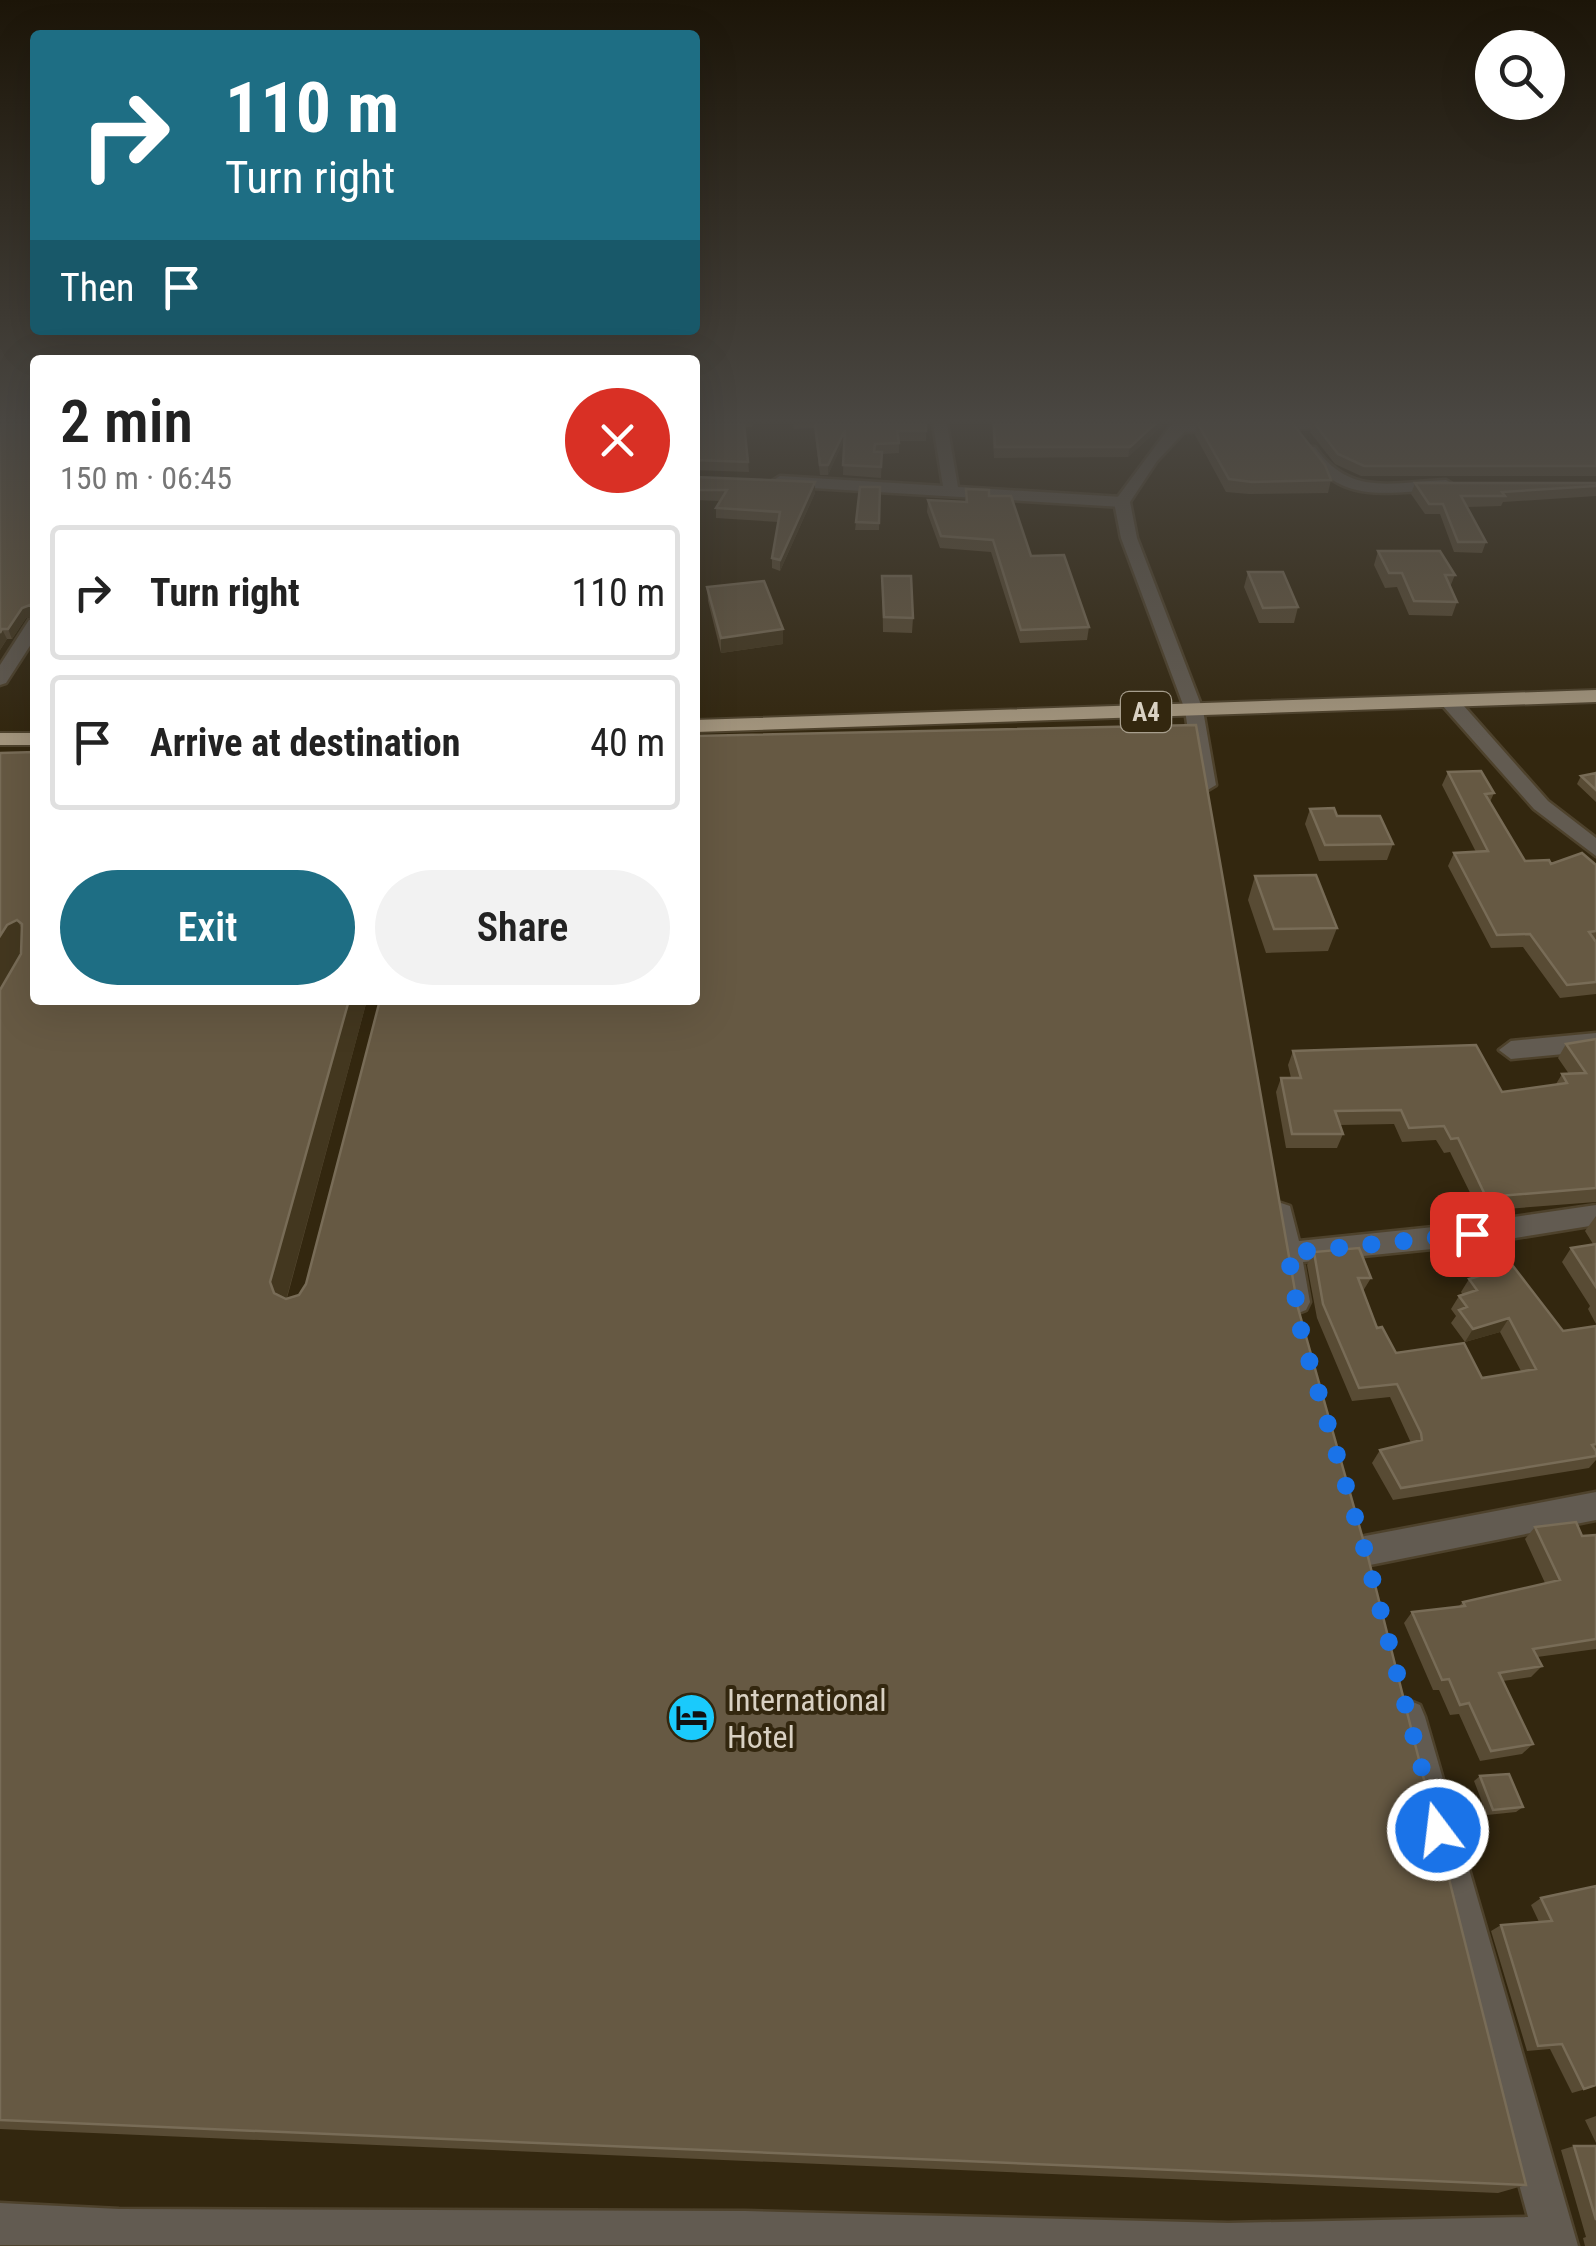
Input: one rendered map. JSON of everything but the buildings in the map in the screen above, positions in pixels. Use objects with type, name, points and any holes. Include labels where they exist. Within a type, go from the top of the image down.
[{"type":"highway","name":"A4","points":[[700,726],[1596,696]]},
{"type":"highway","points":[[0,739],[30,739]]},
{"type":"street","points":[[1126,529],[1194,710],[1211,816]]},
{"type":"street","points":[[0,680],[30,632]]},
{"type":"street","points":[[1449,700],[1541,805],[1596,848]]},
{"type":"street","points":[[1511,1050],[1596,1042]]},
{"type":"street","points":[[1274,1176],[1302,1336]]},
{"type":"street","points":[[1288,1253],[1472,1234],[1596,1215]]},
{"type":"street","points":[[1355,1515],[1368,1561],[1596,1506]]},
{"type":"street","points":[[0,2224],[119,2230],[744,2232],[1228,2244],[1556,2241],[1398,1682]]},
{"type":"place","name":"International Hotel","points":[[692,1718]]},
{"type":"route","points":[[1438,1830],[1365,1551],[1302,1336],[1288,1253],[1472,1234]]}]
